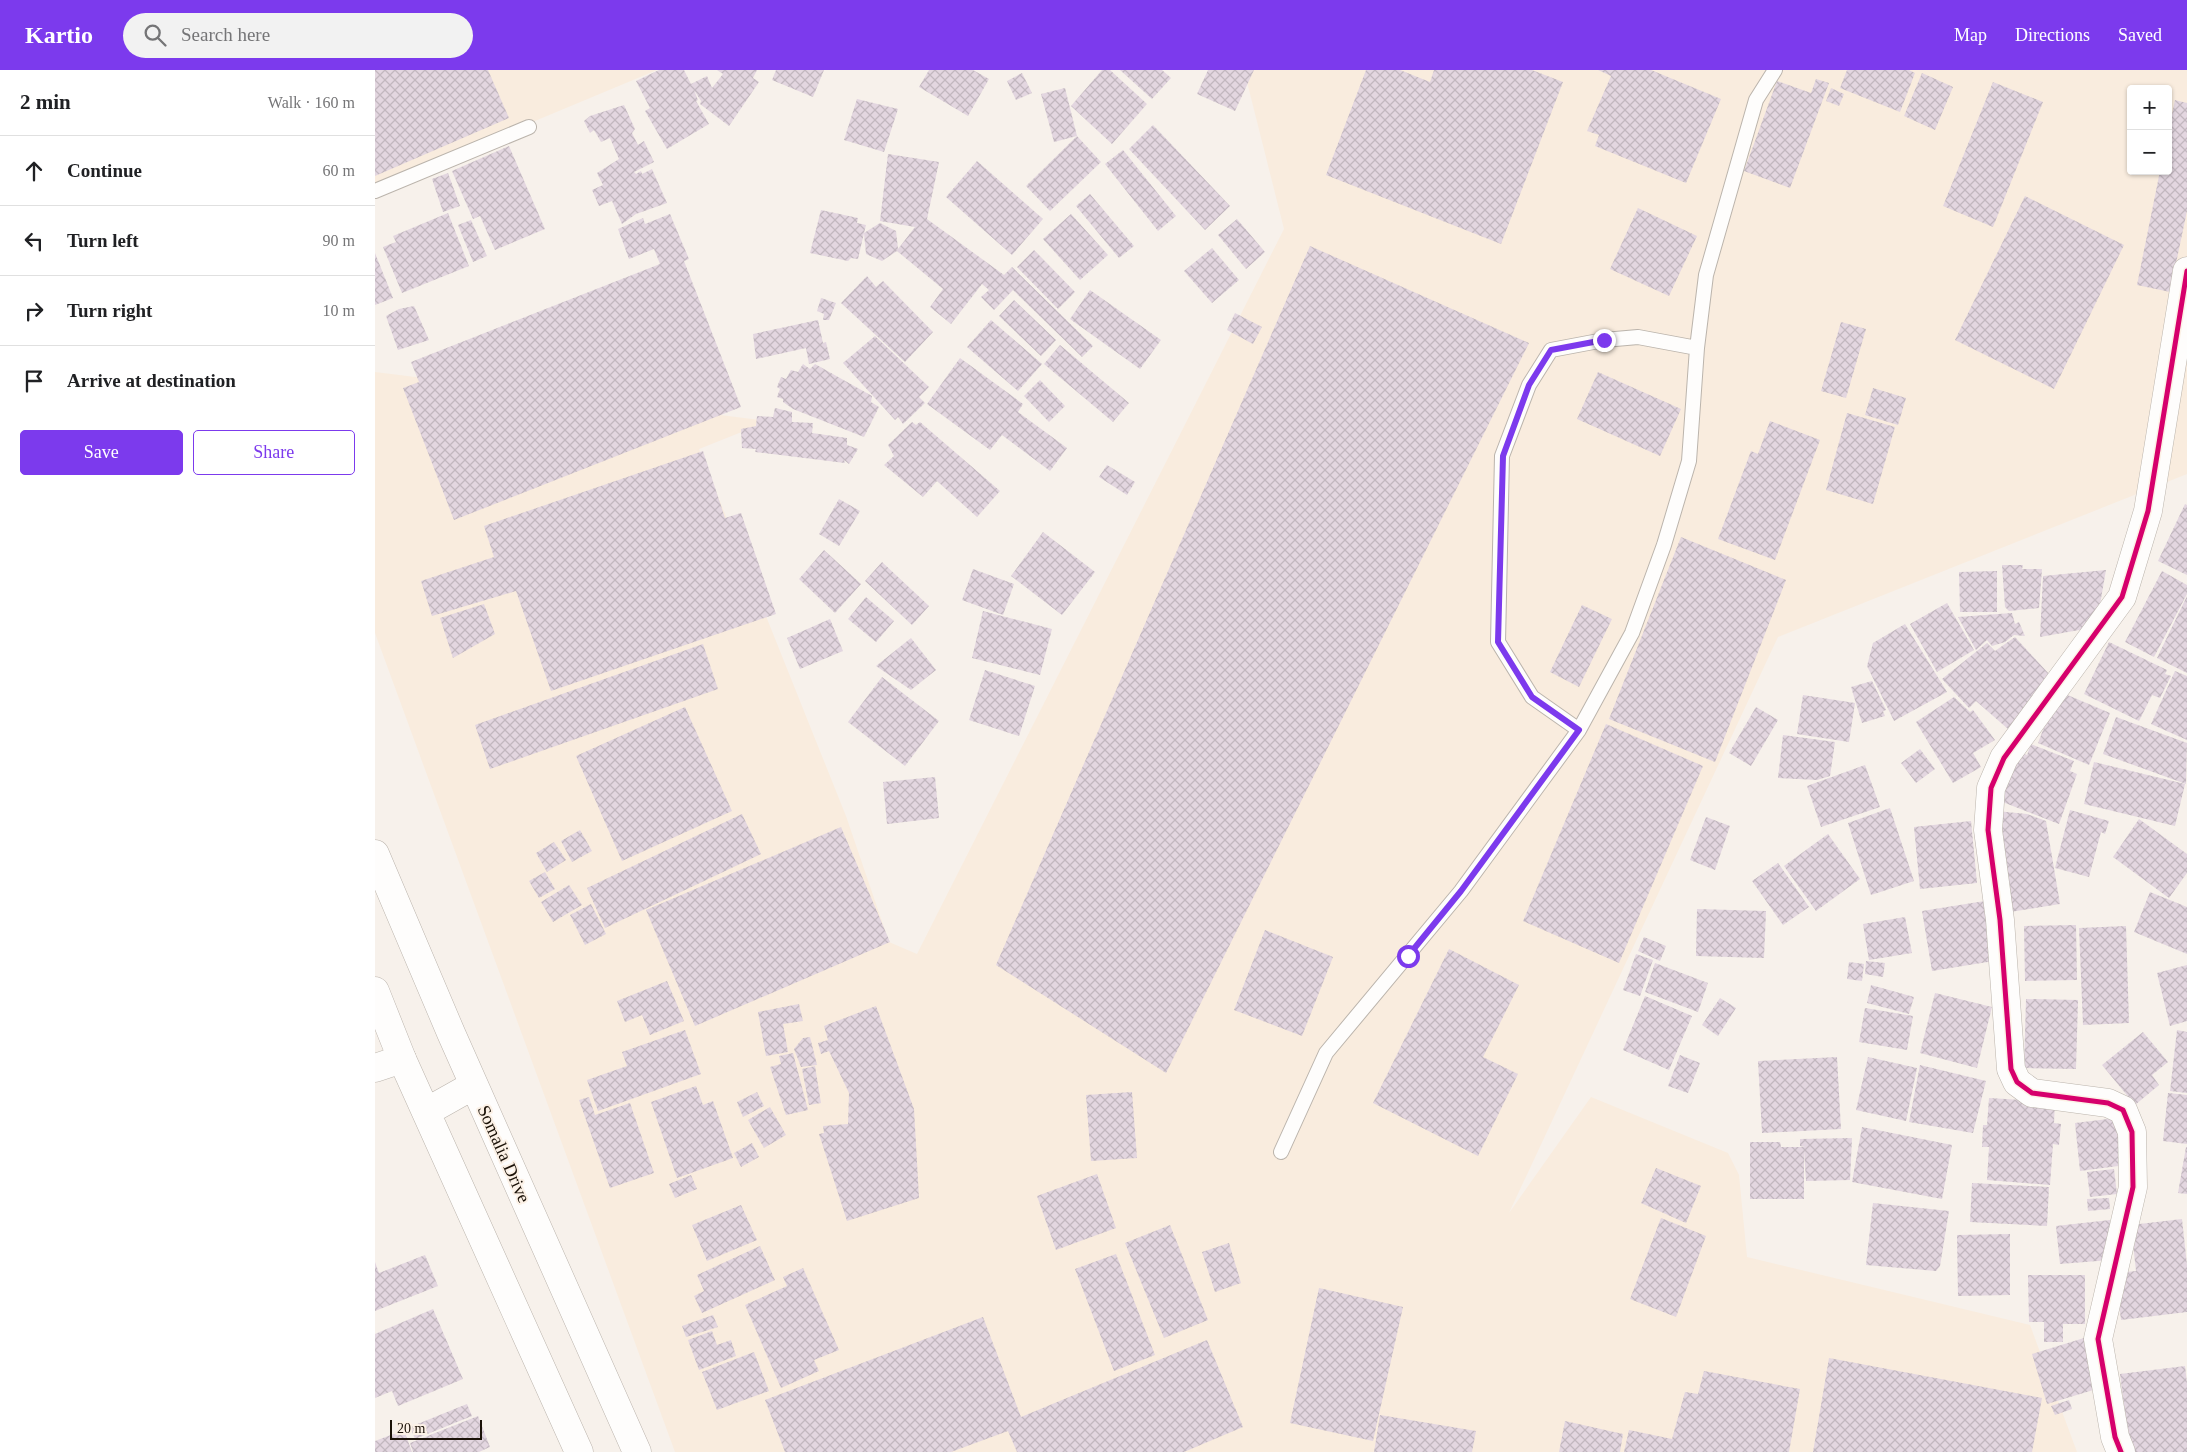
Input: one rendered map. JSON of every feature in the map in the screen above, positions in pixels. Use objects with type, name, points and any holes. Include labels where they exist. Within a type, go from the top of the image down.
[{"type":"street","points":[[2121,1452],[2115,1437],[2098,1339],[2133,1187],[2132,1132],[2123,1110],[2108,1103],[2032,1093],[2017,1082],[2011,1069],[2001,920],[1988,830],[1991,788],[2004,758],[2122,597],[2148,511],[2187,271]]},
{"type":"street","name":"Somalia Drive","points":[[375,854],[474,1086],[637,1452]]},
{"type":"street","points":[[375,991],[402,1058],[579,1452]]},
{"type":"street","points":[[375,1068],[402,1058]]},
{"type":"street","points":[[426,1112],[474,1086]]},
{"type":"lane","points":[[1281,1152],[1326,1053],[1461,891],[1579,730],[1632,633],[1664,545],[1689,461],[1697,348],[1706,275],[1757,100],[1775,70]]},
{"type":"lane","points":[[375,191],[529,127]]},
{"type":"lane","points":[[1579,730],[1532,697],[1498,642],[1503,456],[1529,385],[1551,350],[1604,340],[1638,337],[1697,348]]},
{"type":"shaded area","points":[[375,70],[657,70],[375,188]]},
{"type":"shaded area","points":[[1244,70],[2187,70],[2187,474],[1778,637],[1509,1213],[1591,1097],[1728,1153],[1739,1175],[1747,1257],[2030,1325],[2077,1452],[675,1452],[375,633],[375,372],[769,421],[699,449],[846,816],[889,942],[917,954],[1284,229]]},
{"type":"building","points":[[375,70],[488,70],[509,118],[375,176]]},
{"type":"building","points":[[659,70],[684,70],[691,84],[707,76],[712,88],[723,74],[717,70],[757,70],[753,78],[759,82],[729,126],[700,104],[701,101],[694,90],[698,100],[696,101],[709,124],[667,149],[645,111],[650,108],[636,81]]},
{"type":"building","points":[[776,70],[824,70],[813,97],[772,80]]},
{"type":"building","points":[[929,70],[973,70],[989,79],[968,116],[919,87]]},
{"type":"building","points":[[1102,70],[1110,70],[1147,104],[1112,144],[1071,106]]},
{"type":"building","points":[[1120,70],[1162,70],[1171,78],[1152,99]]},
{"type":"building","points":[[1208,70],[1254,70],[1235,111],[1197,94]]},
{"type":"building","points":[[1366,70],[1400,70],[1430,82],[1434,70],[1532,70],[1563,82],[1501,244],[1326,175]]},
{"type":"building","points":[[1598,70],[1651,70],[1721,99],[1686,183],[1595,146],[1599,135],[1587,131],[1611,76]]},
{"type":"building","points":[[1847,70],[1909,70],[1915,73],[1900,112],[1840,88]]},
{"type":"building","points":[[1022,73],[1032,93],[1016,100],[1007,81]]},
{"type":"building","points":[[1922,73],[1953,87],[1935,130],[1904,116]]},
{"type":"building","points":[[1816,79],[1829,83],[1790,188],[1744,171],[1777,81],[1811,93]]},
{"type":"building","points":[[1993,82],[2043,102],[1993,227],[1943,206]]},
{"type":"building","points":[[1065,88],[1077,136],[1054,142],[1041,94]]},
{"type":"building","points":[[1831,88],[1844,94],[1839,106],[1826,101]]},
{"type":"building","points":[[857,99],[898,109],[884,152],[844,140]]},
{"type":"building","points":[[2175,100],[2187,103],[2187,211],[2170,292],[2137,285],[2159,175],[2172,175],[2172,114]]},
{"type":"building","points":[[624,105],[635,129],[632,133],[638,145],[644,141],[654,162],[634,172],[636,174],[641,171],[642,174],[652,169],[667,203],[636,214],[622,224],[612,201],[599,206],[592,190],[603,185],[597,173],[619,159],[610,138],[601,142],[594,130],[590,133],[584,121],[590,116]]},
{"type":"building","points":[[1153,125],[1230,206],[1205,230],[1129,149]]},
{"type":"building","points":[[1077,136],[1101,162],[1050,211],[1026,186]]},
{"type":"building","points":[[509,146],[545,229],[495,250],[480,216],[473,219],[452,171]]},
{"type":"building","points":[[1123,150],[1176,216],[1158,231],[1105,164]]},
{"type":"building","points":[[888,154],[939,162],[927,219],[1004,275],[1012,267],[1093,346],[1082,357],[1013,290],[994,310],[981,297],[989,290],[982,284],[951,324],[930,307],[943,289],[897,251],[882,261],[866,254],[864,233],[880,223],[896,231],[898,249],[915,227],[880,221]]},
{"type":"building","points":[[977,161],[1043,219],[1012,255],[946,197]]},
{"type":"building","points":[[448,173],[460,206],[443,212],[432,179]]},
{"type":"building","points":[[1090,194],[1134,246],[1119,258],[1076,206]]},
{"type":"building","points":[[2025,196],[2124,245],[2054,389],[1955,340]]},
{"type":"building","points":[[1638,208],[1697,236],[1669,296],[1610,269]]},
{"type":"building","points":[[821,210],[858,218],[857,223],[866,225],[858,259],[851,258],[848,261],[810,253]]},
{"type":"building","points":[[448,213],[469,266],[402,293],[383,247],[396,242],[393,236]]},
{"type":"building","points":[[670,214],[689,259],[684,261],[741,407],[454,520],[403,388],[419,382],[411,362],[660,264],[654,249],[629,259],[618,229],[643,218],[645,224]]},
{"type":"building","points":[[1071,214],[1108,255],[1080,280],[1043,239]]},
{"type":"building","points":[[1237,219],[1265,252],[1246,269],[1218,235]]},
{"type":"building","points":[[471,220],[487,256],[473,262],[458,225]]},
{"type":"building","points":[[1310,246],[1529,343],[1166,1073],[996,965]]},
{"type":"building","points":[[1212,248],[1239,280],[1212,303],[1184,271]]},
{"type":"building","points":[[1034,250],[1075,292],[1058,309],[1017,267]]},
{"type":"building","points":[[375,253],[393,298],[375,305]]},
{"type":"building","points":[[867,276],[876,287],[883,281],[933,332],[905,362],[841,303]]},
{"type":"building","points":[[1090,290],[1161,340],[1140,369],[1070,319]]},
{"type":"building","points":[[821,298],[836,303],[829,320],[823,320],[824,314],[817,311]]},
{"type":"building","points":[[1014,300],[1056,340],[1041,356],[999,316]]},
{"type":"building","points":[[414,306],[429,340],[398,350],[386,316],[399,309]]},
{"type":"building","points":[[1235,313],[1262,327],[1253,344],[1227,330]]},
{"type":"building","points":[[818,320],[823,343],[826,342],[830,359],[809,364],[806,348],[756,359],[753,334]]},
{"type":"building","points":[[991,320],[1042,364],[1018,391],[967,347]]},
{"type":"building","points":[[1841,322],[1866,329],[1846,398],[1821,391]]},
{"type":"building","points":[[875,336],[929,387],[919,397],[925,403],[903,424],[898,417],[895,420],[843,363]]},
{"type":"building","points":[[1060,345],[1129,403],[1113,422],[1044,364]]},
{"type":"building","points":[[960,358],[1023,404],[1018,412],[1067,448],[1050,471],[1002,435],[990,450],[927,404]]},
{"type":"building","points":[[803,364],[810,369],[815,364],[872,396],[871,402],[879,407],[864,437],[793,409],[783,402],[783,399],[777,397],[780,389],[777,387],[781,377],[786,379],[791,370],[798,372]]},
{"type":"building","points":[[1598,372],[1681,409],[1660,456],[1577,419]]},
{"type":"building","points":[[1040,380],[1065,406],[1049,422],[1024,396]]},
{"type":"building","points":[[1873,388],[1906,398],[1898,425],[1865,415]]},
{"type":"building","points":[[775,408],[792,412],[792,422],[813,423],[812,433],[847,438],[847,445],[858,449],[849,464],[844,460],[845,463],[755,452],[756,449],[742,448],[741,429],[756,426],[757,416],[773,417]]},
{"type":"building","points":[[1847,413],[1895,427],[1873,504],[1826,490]]},
{"type":"building","points":[[1770,421],[1820,440],[1775,560],[1718,539],[1751,451],[1758,454]]},
{"type":"building","points":[[912,422],[916,425],[920,422],[1000,491],[977,517],[937,481],[923,497],[884,465],[894,456],[888,445]]},
{"type":"building","points":[[703,451],[725,518],[741,513],[776,614],[551,691],[516,591],[432,616],[421,581],[494,557],[484,526]]},
{"type":"building","points":[[1107,465],[1135,482],[1127,495],[1099,477]]},
{"type":"building","points":[[839,499],[860,511],[839,546],[819,534]]},
{"type":"building","points":[[2185,504],[2187,505],[2187,575],[2158,561]]},
{"type":"building","points":[[1043,532],[1095,572],[1062,615],[1011,576]]},
{"type":"building","points":[[1681,537],[1786,580],[1715,762],[1609,719]]},
{"type":"building","points":[[824,550],[861,584],[835,613],[799,579]]},
{"type":"building","points":[[882,562],[929,606],[912,625],[865,581]]},
{"type":"building","points":[[2002,565],[2023,565],[2022,569],[2042,569],[2039,608],[2009,611],[2005,607]]},
{"type":"building","points":[[973,569],[1014,584],[1003,615],[962,600]]},
{"type":"building","points":[[2106,570],[2096,627],[2040,637],[2043,576]]},
{"type":"building","points":[[1997,571],[1997,612],[1960,612],[1959,572]]},
{"type":"building","points":[[2162,571],[2187,585],[2187,594],[2154,657],[2125,642]]},
{"type":"building","points":[[2187,596],[2187,673],[2157,658]]},
{"type":"building","points":[[866,597],[894,621],[876,642],[848,619]]},
{"type":"building","points":[[1947,603],[1974,650],[1937,672],[1910,624]]},
{"type":"building","points":[[484,604],[495,634],[453,658],[440,618]]},
{"type":"building","points":[[1582,605],[1612,619],[1579,687],[1550,672]]},
{"type":"building","points":[[983,611],[1052,629],[1040,675],[972,658]]},
{"type":"building","points":[[2012,613],[2015,624],[2019,622],[2025,636],[2014,635],[2005,642],[1992,646],[1987,640],[1976,650],[1958,617]]},
{"type":"building","points":[[830,619],[843,651],[800,669],[787,638]]},
{"type":"building","points":[[1905,624],[1947,692],[1894,721],[1867,666],[1873,643]]},
{"type":"building","points":[[2015,637],[2050,675],[2008,729],[1976,701],[1969,708],[1942,679],[1987,643],[1995,651]]},
{"type":"building","points":[[911,638],[936,670],[911,690],[876,666]]},
{"type":"building","points":[[2109,642],[2167,670],[2165,674],[2171,676],[2160,698],[2152,695],[2139,721],[2084,694]]},
{"type":"building","points":[[703,644],[718,689],[490,769],[475,725]]},
{"type":"building","points":[[985,670],[1035,686],[1019,736],[969,720]]},
{"type":"building","points":[[2175,671],[2187,676],[2187,740],[2151,724]]},
{"type":"building","points":[[882,677],[939,721],[905,766],[848,722]]},
{"type":"building","points":[[1872,681],[1886,710],[1883,711],[1885,716],[1862,723],[1851,687]]},
{"type":"building","points":[[2058,691],[2110,713],[2089,765],[2038,743]]},
{"type":"building","points":[[1803,695],[1855,703],[1849,742],[1797,734]]},
{"type":"building","points":[[1954,697],[1970,712],[1973,710],[1995,740],[1973,753],[1981,767],[1953,783],[1916,722]]},
{"type":"building","points":[[685,707],[732,811],[622,861],[576,756]]},
{"type":"building","points":[[1756,707],[1778,720],[1751,766],[1729,753]]},
{"type":"building","points":[[2116,717],[2187,743],[2186,784],[2103,754]]},
{"type":"building","points":[[1606,724],[1703,766],[1619,963],[1523,921]]},
{"type":"building","points":[[1783,735],[1835,742],[1830,776],[1817,780],[1778,778]]},
{"type":"building","points":[[2031,744],[2074,761],[2070,771],[2077,774],[2059,824],[2000,801],[2019,751],[2027,755]]},
{"type":"building","points":[[1920,749],[1935,769],[1916,783],[1901,763]]},
{"type":"building","points":[[2094,762],[2185,784],[2175,826],[2084,804]]},
{"type":"building","points":[[1865,765],[1880,807],[1821,827],[1807,786]]},
{"type":"building","points":[[935,777],[939,818],[887,824],[883,782]]},
{"type":"building","points":[[1890,808],[1914,881],[1871,895],[1848,823]]},
{"type":"building","points":[[2070,810],[2109,821],[2105,834],[2101,832],[2089,877],[2055,868]]},
{"type":"building","points":[[1996,811],[2027,814],[2046,821],[2060,904],[2010,912]]},
{"type":"building","points":[[742,814],[761,854],[605,928],[587,888]]},
{"type":"building","points":[[1706,817],[1730,826],[1715,870],[1690,860]]},
{"type":"building","points":[[2139,819],[2187,854],[2187,873],[2169,898],[2113,857]]},
{"type":"building","points":[[1971,821],[1977,883],[1920,889],[1914,827]]},
{"type":"building","points":[[841,827],[890,942],[695,1026],[646,910]]},
{"type":"building","points":[[580,830],[592,851],[572,862],[561,841]]},
{"type":"building","points":[[1828,834],[1860,879],[1816,911],[1784,866]]},
{"type":"building","points":[[554,842],[566,860],[547,872],[536,853]]},
{"type":"building","points":[[1778,863],[1809,907],[1783,925],[1752,881]]},
{"type":"building","points":[[545,872],[555,889],[539,898],[529,881]]},
{"type":"building","points":[[569,885],[582,905],[553,922],[541,902]]},
{"type":"building","points":[[2150,892],[2187,907],[2187,954],[2134,932]]},
{"type":"building","points":[[1991,900],[2000,960],[1932,971],[1922,911]]},
{"type":"building","points":[[591,904],[606,934],[585,945],[570,915]]},
{"type":"building","points":[[1697,909],[1766,911],[1764,958],[1696,956]]},
{"type":"building","points":[[1905,917],[1912,953],[1869,960],[1863,924]]},
{"type":"building","points":[[2076,925],[2077,980],[2025,981],[2024,926]]},
{"type":"building","points":[[2126,926],[2129,1023],[2083,1025],[2079,928]]},
{"type":"building","points":[[1265,930],[1333,957],[1302,1036],[1234,1010]]},
{"type":"building","points":[[1644,937],[1666,946],[1660,961],[1638,951]]},
{"type":"building","points":[[1449,949],[1519,985],[1483,1057],[1518,1074],[1478,1156],[1373,1103]]},
{"type":"building","points":[[1636,954],[1653,960],[1640,996],[1623,990]]},
{"type":"building","points":[[1866,961],[1885,963],[1883,977],[1865,974]]},
{"type":"building","points":[[1849,962],[1864,964],[1862,981],[1847,979]]},
{"type":"building","points":[[1655,963],[1708,983],[1698,1012],[1645,992]]},
{"type":"building","points":[[2187,965],[2187,1021],[2170,1026],[2157,973]]},
{"type":"building","points":[[667,981],[684,1021],[650,1035],[642,1015],[625,1022],[617,1001]]},
{"type":"building","points":[[1871,985],[1914,997],[1909,1014],[1867,1003]]},
{"type":"building","points":[[1935,993],[1992,1007],[1977,1068],[1920,1053]]},
{"type":"building","points":[[1645,996],[1692,1016],[1669,1070],[1623,1050]]},
{"type":"building","points":[[1720,998],[1736,1008],[1718,1036],[1702,1025]]},
{"type":"building","points":[[2026,999],[2078,1000],[2076,1069],[2024,1068]]},
{"type":"building","points":[[799,1004],[803,1021],[783,1024],[788,1052],[766,1056],[758,1012]]},
{"type":"building","points":[[876,1006],[914,1109],[919,1198],[847,1221],[819,1134],[824,1133],[823,1126],[848,1124],[849,1093],[829,1051],[821,1054],[818,1043],[828,1040],[824,1026]]},
{"type":"building","points":[[1865,1008],[1913,1016],[1907,1050],[1859,1042]]},
{"type":"building","points":[[685,1030],[701,1074],[598,1111],[587,1080],[627,1066],[622,1052]]},
{"type":"building","points":[[2177,1030],[2187,1032],[2187,1093],[2170,1091]]},
{"type":"building","points":[[2143,1032],[2168,1062],[2152,1075],[2159,1085],[2135,1105],[2102,1065]]},
{"type":"building","points":[[810,1037],[817,1065],[801,1067],[794,1049],[803,1038]]},
{"type":"building","points":[[793,1053],[808,1110],[786,1115],[770,1067],[781,1064],[779,1056]]},
{"type":"building","points":[[1680,1055],[1700,1063],[1688,1093],[1668,1086]]},
{"type":"building","points":[[1837,1057],[1841,1129],[1762,1133],[1758,1061]]},
{"type":"building","points":[[1868,1057],[1917,1068],[1906,1121],[1856,1110]]},
{"type":"building","points":[[1920,1065],[1986,1081],[1973,1133],[1909,1122]]},
{"type":"building","points":[[815,1066],[821,1103],[809,1105],[802,1069]]},
{"type":"building","points":[[696,1086],[703,1105],[713,1101],[733,1158],[677,1178],[651,1102]]},
{"type":"building","points":[[757,1092],[764,1106],[743,1117],[737,1102]]},
{"type":"building","points":[[1132,1092],[1137,1158],[1091,1161],[1086,1095]]},
{"type":"building","points":[[2168,1093],[2187,1095],[2187,1144],[2163,1141]]},
{"type":"building","points":[[589,1097],[595,1115],[630,1103],[654,1173],[610,1188],[579,1100]]},
{"type":"building","points":[[1989,1098],[2055,1102],[2054,1123],[2061,1124],[2059,1145],[2053,1144],[2050,1185],[1987,1180],[1989,1147],[1982,1147],[1983,1125],[1987,1125]]},
{"type":"building","points":[[770,1107],[786,1135],[764,1148],[748,1120]]},
{"type":"building","points":[[2116,1118],[2126,1165],[2080,1171],[2075,1123]]},
{"type":"building","points":[[1862,1127],[1952,1145],[1942,1199],[1852,1182]]},
{"type":"building","points":[[1852,1138],[1850,1180],[1806,1181],[1804,1150],[1804,1199],[1750,1199],[1750,1142],[1780,1142],[1781,1147],[1805,1147],[1800,1146],[1800,1139]]},
{"type":"building","points":[[752,1143],[759,1157],[741,1167],[734,1153]]},
{"type":"building","points":[[2187,1147],[2187,1194],[2178,1193]]},
{"type":"building","points":[[1656,1168],[1701,1186],[1686,1223],[1641,1203]]},
{"type":"building","points":[[2114,1169],[2117,1194],[2090,1197],[2087,1172]]},
{"type":"building","points":[[1097,1174],[1116,1228],[1056,1250],[1037,1196]]},
{"type":"building","points":[[691,1175],[697,1189],[675,1198],[669,1184]]},
{"type":"building","points":[[1972,1183],[2049,1187],[2047,1226],[1970,1222]]},
{"type":"building","points":[[2109,1198],[2110,1209],[2088,1211],[2087,1199]]},
{"type":"building","points":[[1873,1203],[1949,1211],[1940,1266],[1936,1271],[1866,1265]]},
{"type":"building","points":[[741,1205],[757,1240],[707,1261],[692,1225]]},
{"type":"building","points":[[1661,1218],[1706,1236],[1676,1317],[1630,1299]]},
{"type":"building","points":[[2182,1219],[2187,1265],[2187,1312],[2121,1320],[2115,1273],[2136,1271],[2131,1225]]},
{"type":"building","points":[[2110,1220],[2110,1260],[2060,1264],[2056,1226]]},
{"type":"building","points":[[1170,1225],[1208,1320],[1164,1338],[1125,1243]]},
{"type":"building","points":[[2010,1234],[2010,1295],[1958,1296],[1957,1235]]},
{"type":"building","points":[[1229,1243],[1241,1283],[1215,1292],[1202,1252]]},
{"type":"building","points":[[760,1246],[775,1280],[702,1313],[694,1296],[704,1291],[697,1275]]},
{"type":"building","points":[[1116,1254],[1155,1355],[1114,1371],[1075,1269]]},
{"type":"building","points":[[425,1255],[438,1286],[375,1311],[375,1262],[379,1273]]},
{"type":"building","points":[[803,1268],[839,1350],[814,1360],[819,1371],[781,1388],[745,1305],[787,1286],[783,1277]]},
{"type":"building","points":[[2028,1275],[2085,1275],[2085,1324],[2063,1324],[2063,1342],[2044,1342],[2044,1322],[2029,1322]]},
{"type":"building","points":[[1319,1288],[1403,1307],[1373,1441],[1290,1423]]},
{"type":"building","points":[[433,1309],[463,1379],[398,1406],[392,1391],[375,1398],[375,1334]]},
{"type":"building","points":[[713,1315],[718,1327],[686,1337],[682,1326]]},
{"type":"building","points":[[983,1317],[1021,1417],[1207,1340],[1243,1427],[1184,1452],[1017,1452],[1008,1431],[951,1452],[785,1452],[765,1400]]},
{"type":"building","points":[[712,1331],[717,1345],[731,1340],[736,1356],[699,1370],[688,1340]]},
{"type":"building","points":[[2084,1338],[2100,1388],[2047,1404],[2032,1354]]},
{"type":"building","points":[[754,1352],[769,1391],[717,1410],[702,1372]]},
{"type":"building","points":[[1829,1358],[2042,1398],[2032,1452],[1813,1452]]},
{"type":"building","points":[[2185,1366],[2187,1383],[2187,1452],[2130,1452],[2120,1374]]},
{"type":"building","points":[[1704,1371],[1800,1389],[1789,1452],[1624,1452],[1629,1430],[1672,1439],[1685,1392],[1698,1394]]},
{"type":"building","points":[[2069,1400],[2072,1409],[2055,1415],[2051,1406]]},
{"type":"building","points":[[467,1404],[472,1416],[415,1439],[410,1427]]},
{"type":"building","points":[[1380,1415],[1476,1431],[1472,1452],[1374,1452]]},
{"type":"building","points":[[478,1416],[490,1447],[479,1452],[413,1452],[410,1443]]},
{"type":"building","points":[[1565,1421],[1623,1434],[1620,1452],[1559,1452]]},
{"type":"building","points":[[404,1430],[412,1452],[375,1452],[375,1441]]},
{"type":"cycle path","points":[[2121,1452],[2115,1437],[2098,1339],[2133,1187],[2132,1132],[2123,1110],[2108,1103],[2032,1093],[2017,1082],[2011,1069],[2000,920],[1988,830],[1991,788],[2004,758],[2122,597],[2148,511],[2187,271]]},
{"type":"route","points":[[1408,956],[1461,891],[1579,730],[1532,697],[1498,642],[1503,456],[1529,385],[1551,350],[1604,340]]}]
